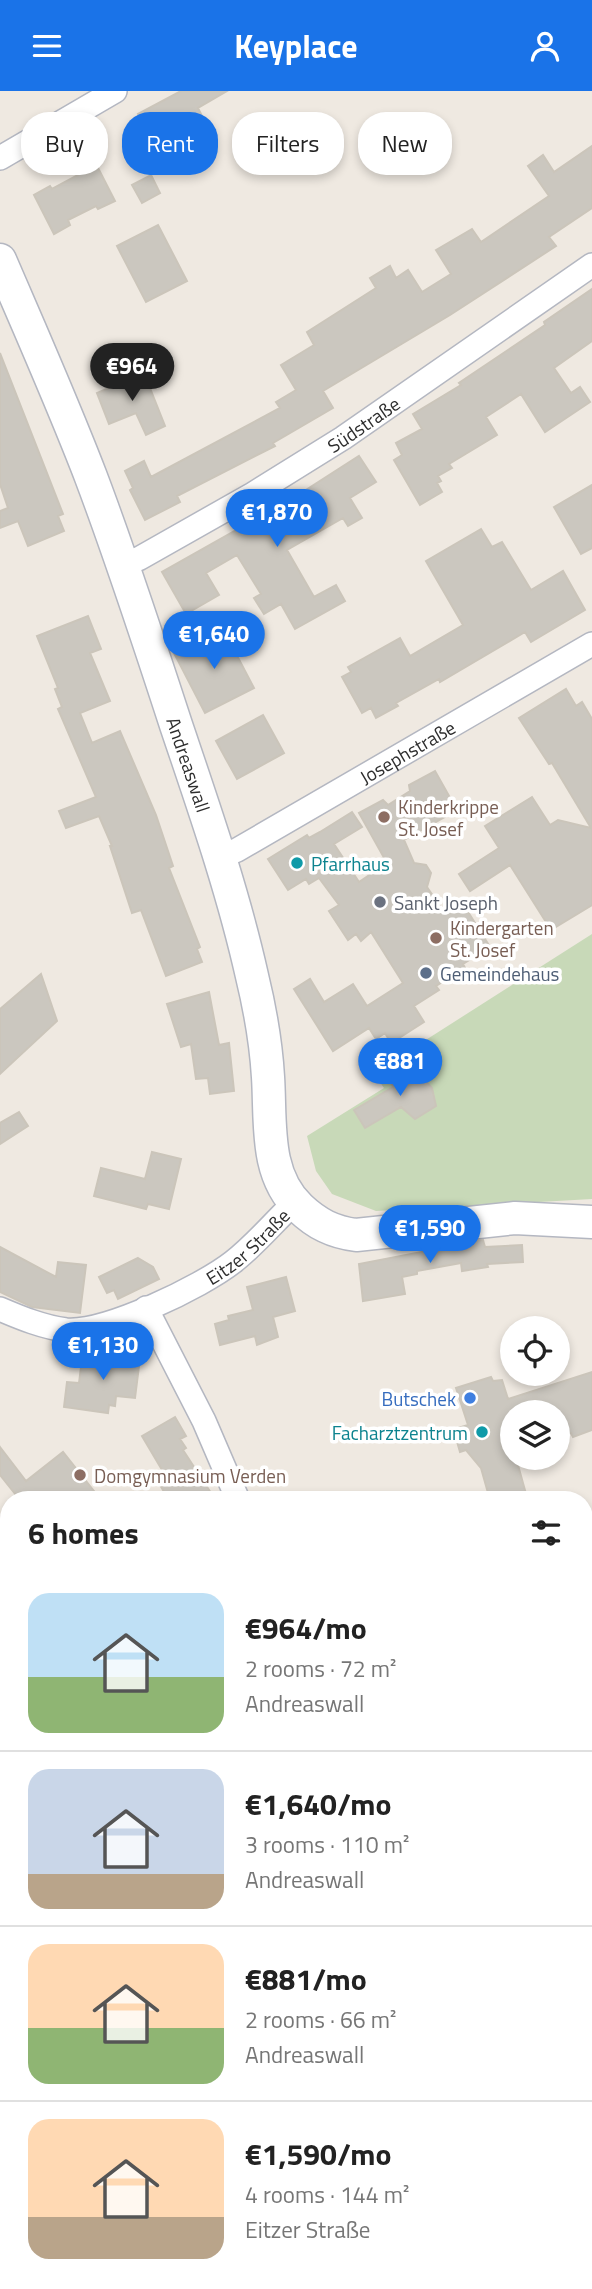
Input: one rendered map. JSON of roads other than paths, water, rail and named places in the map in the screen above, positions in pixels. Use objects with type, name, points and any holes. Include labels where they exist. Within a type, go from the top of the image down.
[{"type":"main road","name":"Andreaswall","points":[[0,260],[92,479],[220,857],[259,1005],[268,1077],[273,1159],[284,1190],[294,1203]]},
{"type":"main road","name":"Eitzer Straße","points":[[294,1203],[319,1225],[339,1233],[356,1235],[515,1218],[592,1222]]},
{"type":"street","points":[[0,158],[115,91]]},
{"type":"street","name":"Südstraße","points":[[122,566],[253,494],[343,437],[592,265]]},
{"type":"street","name":"Josephstraße","points":[[220,857],[237,850],[592,644]]},
{"type":"street","name":"Eitzer Straße","points":[[0,1310],[28,1321],[67,1330],[106,1324],[187,1289],[233,1262],[294,1203]]},
{"type":"street","points":[[146,1308],[204,1420],[234,1491]]},
{"type":"place","name":"Kinderkrippe St. Josef","points":[[384,817]]},
{"type":"place","name":"Pfarrhaus","points":[[297,863]]},
{"type":"place","name":"Sankt Joseph","points":[[380,902]]},
{"type":"place","name":"Kindergarten St. Josef","points":[[436,938]]},
{"type":"place","name":"Gemeindehaus","points":[[426,973]]},
{"type":"place","name":"Butschek","points":[[470,1398]]},
{"type":"place","name":"Facharztzentrum","points":[[482,1432]]},
{"type":"place","name":"Domgymnasium Verden","points":[[80,1475]]}]
